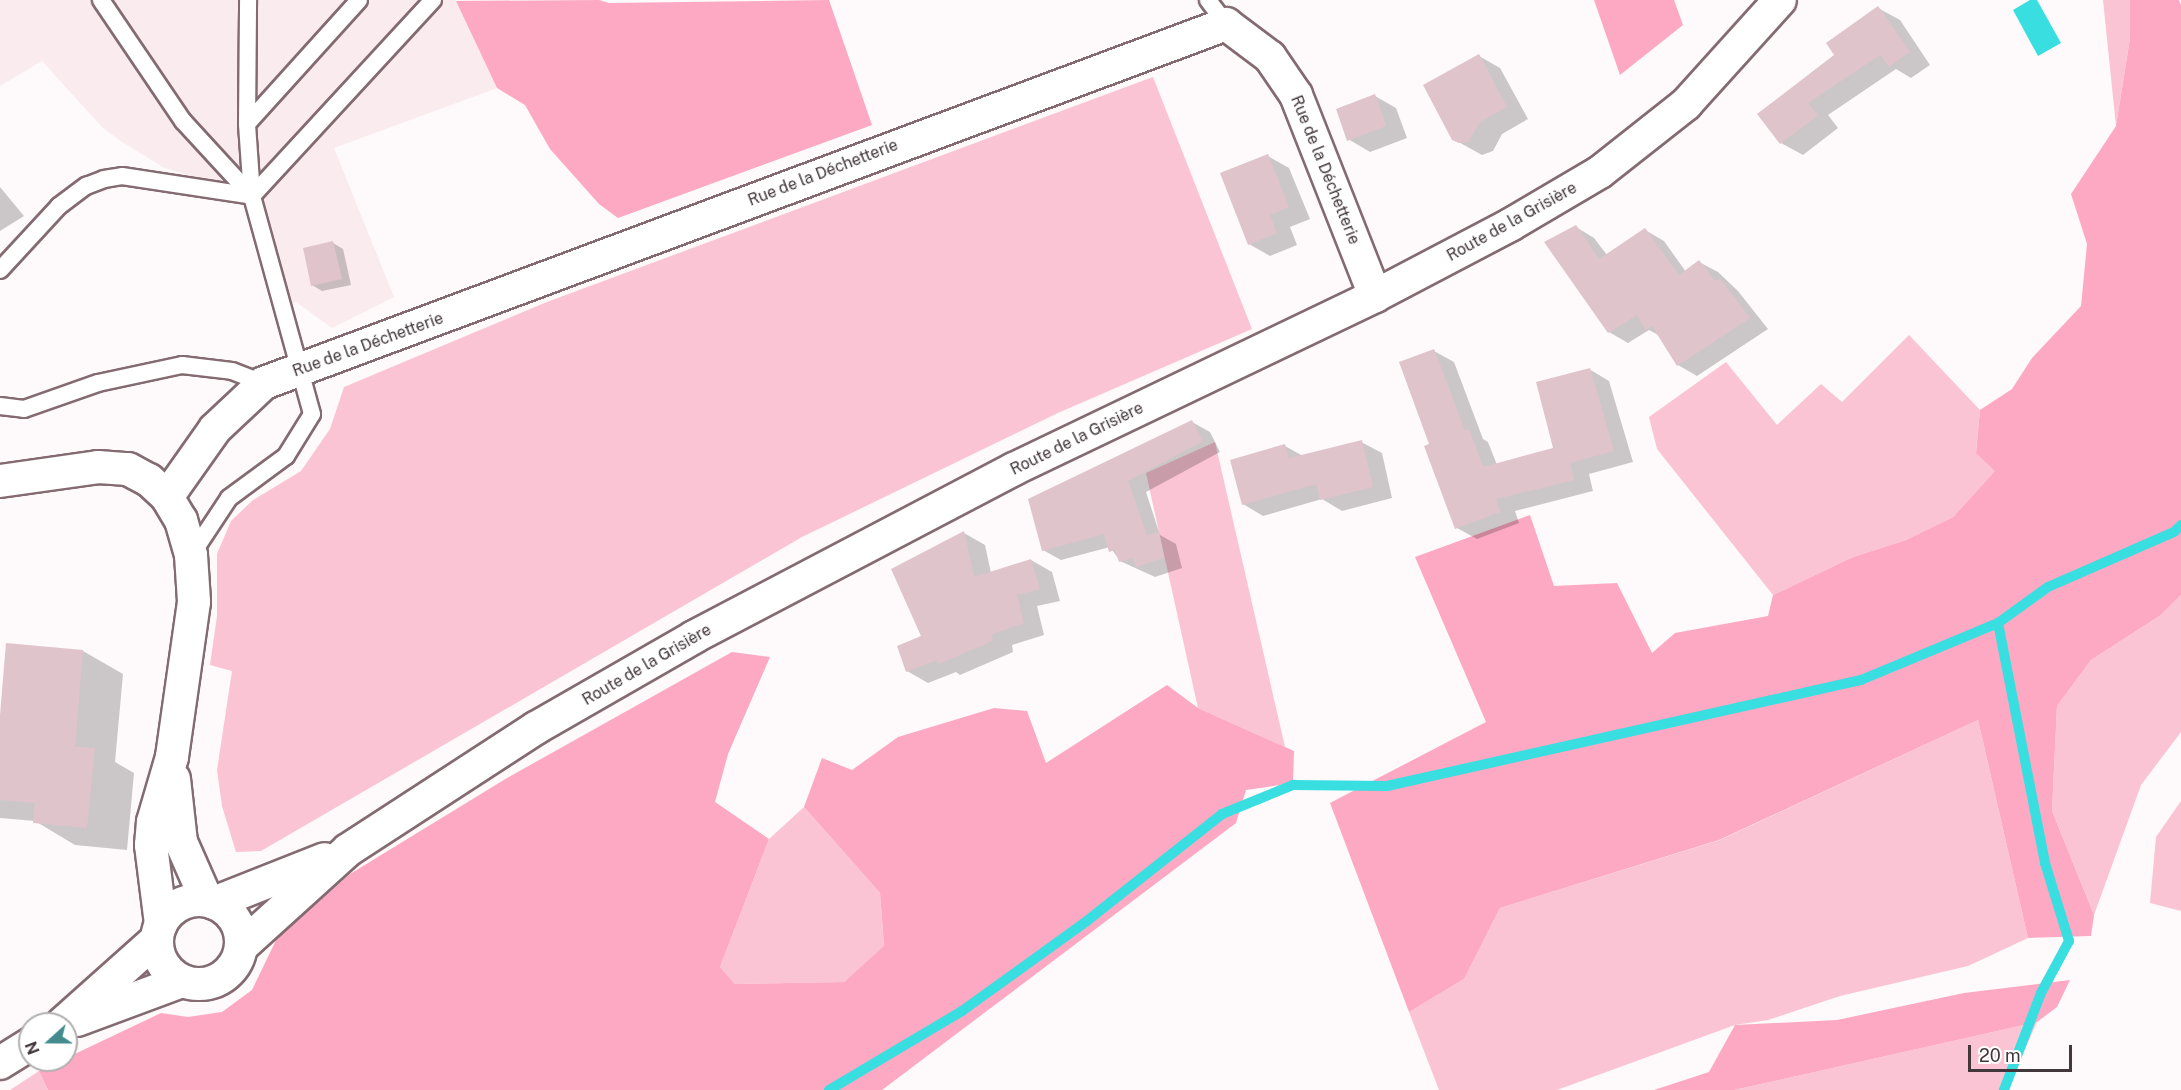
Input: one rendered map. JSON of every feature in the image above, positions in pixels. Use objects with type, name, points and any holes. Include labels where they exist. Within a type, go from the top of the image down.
[{"type":"street","name":"Route de la Grisière","points":[[78,1019],[182,981],[197,985],[227,974],[241,947],[348,850],[536,728],[694,637],[1014,469],[1375,296],[1510,225],[1600,172],[1686,104],[1780,0]]},
{"type":"street","name":"Rue de la Déchetterie","points":[[167,497],[215,429],[264,383],[298,369],[380,342],[1037,91],[1217,12],[1270,57],[1296,95],[1375,296]]},
{"type":"street","points":[[0,481],[98,467],[128,469],[149,480],[167,497],[181,520],[191,555],[194,602],[172,757],[153,822],[151,845],[163,964],[182,981]]},
{"type":"street","points":[[172,757],[181,842],[210,902],[235,920],[241,947]]},
{"type":"street","name":"Route de la Grisière","points":[[76,1012],[159,932],[180,905],[210,902],[348,850]]},
{"type":"street","points":[[0,1063],[18,1052]]},
{"type":"lane","points":[[101,0],[183,121],[252,196]]},
{"type":"lane","points":[[191,555],[229,498],[286,456],[304,432],[312,414],[252,196],[247,124],[248,0]]},
{"type":"lane","points":[[247,124],[359,0]]},
{"type":"lane","points":[[252,196],[434,0]]},
{"type":"lane","points":[[0,270],[59,206],[86,186],[104,179],[147,179],[252,196]]},
{"type":"lane","points":[[0,406],[24,410],[98,382],[182,365],[232,371],[264,383]]},
{"type":"shaded area","points":[[0,0],[456,0],[497,88],[334,148],[394,297],[332,328],[296,302],[281,307],[252,196],[163,167],[122,142],[103,128],[42,61],[0,86]]},
{"type":"shaded area","points":[[599,0],[609,3],[829,0],[872,125],[618,218],[599,204],[550,149],[525,105],[497,88],[456,1]]},
{"type":"shaded area","points":[[1594,0],[1674,0],[1683,25],[1620,75]]},
{"type":"shaded area","points":[[2103,0],[2130,0],[2130,38],[2116,126]]},
{"type":"shaded area","points":[[2130,0],[2179,0],[2181,5],[2181,595],[2161,615],[2091,660],[2057,706],[2052,811],[2094,915],[2091,936],[2028,938],[1978,720],[1719,840],[1500,908],[1464,979],[1409,1012],[1330,803],[1486,722],[1415,557],[1530,515],[1554,586],[1617,583],[1652,653],[1675,633],[1768,616],[1773,595],[1853,557],[1906,540],[1953,517],[1995,471],[1976,453],[1980,410],[2012,389],[2032,358],[2081,306],[2087,244],[2071,194],[2116,126],[2130,38]]},
{"type":"shaded area","points":[[1153,77],[1252,329],[1060,412],[802,537],[261,851],[236,852],[222,806],[217,770],[232,671],[210,665],[217,616],[217,554],[231,521],[253,500],[301,471],[330,429],[344,387],[547,302]]},
{"type":"shaded area","points":[[1909,335],[1980,410],[1976,452],[1996,470],[1953,517],[1906,540],[1853,557],[1773,595],[1657,449],[1649,417],[1726,362],[1777,425],[1821,384],[1842,402]]},
{"type":"shaded area","points":[[1215,442],[1285,747],[1198,708],[1146,473]]},
{"type":"shaded area","points":[[2181,595],[2181,732],[2141,785],[2094,915],[2052,811],[2057,706],[2091,660],[2161,615]]},
{"type":"shaded area","points":[[732,652],[770,657],[728,754],[715,802],[769,839],[720,967],[735,984],[844,982],[884,946],[880,893],[804,807],[822,758],[852,770],[898,737],[994,708],[1027,711],[1046,763],[1167,685],[1198,708],[1294,751],[1293,783],[1246,790],[1236,823],[882,1090],[48,1090],[39,1072],[78,1072],[78,1052],[161,1013],[188,1017],[222,1012],[252,990],[277,938],[350,874],[507,778]]},
{"type":"shaded area","points":[[1978,720],[2028,938],[1968,966],[1840,996],[1768,1020],[1735,1025],[1557,1090],[1439,1090],[1409,1012],[1464,979],[1500,908],[1720,840]]},
{"type":"shaded area","points":[[2181,801],[2181,911],[2150,903],[2156,837]]},
{"type":"shaded area","points":[[804,807],[880,893],[884,947],[844,982],[735,984],[720,967],[769,839]]},
{"type":"shaded area","points":[[2070,980],[2057,1007],[2037,1022],[1734,1090],[1654,1090],[1709,1072],[1735,1025],[1837,1020],[1964,993]]},
{"type":"shaded area","points":[[2037,1022],[2007,1090],[1734,1090]]},
{"type":"shaded area","points":[[39,1072],[48,1090],[10,1090]]},
{"type":"water","points":[[2030,0],[2037,0],[2061,43],[2038,56],[2013,10]]},
{"type":"building","points":[[1878,6],[1910,52],[1889,67],[1880,55],[1808,103],[1818,115],[1780,144],[1757,114],[1834,55],[1826,43]]},
{"type":"building","points":[[1479,54],[1507,107],[1480,122],[1468,142],[1459,143],[1452,140],[1423,85]]},
{"type":"building","points":[[1375,94],[1386,126],[1347,141],[1336,109]]},
{"type":"building","points":[[1268,154],[1289,207],[1270,215],[1277,233],[1248,245],[1220,173]]},
{"type":"building","points":[[1576,225],[1599,259],[1645,228],[1679,275],[1699,260],[1715,281],[1720,279],[1750,318],[1677,366],[1652,326],[1646,330],[1637,315],[1608,333],[1544,242]]},
{"type":"building","points":[[333,241],[342,279],[311,286],[303,248]]},
{"type":"building","points":[[1434,349],[1465,431],[1469,429],[1483,467],[1553,448],[1536,382],[1590,368],[1614,451],[1570,463],[1574,480],[1496,499],[1500,512],[1455,529],[1424,446],[1429,444],[1399,362]]},
{"type":"building","points":[[1192,420],[1203,441],[1128,481],[1147,535],[1159,532],[1164,558],[1136,567],[1133,558],[1119,562],[1115,550],[1109,552],[1104,534],[1042,551],[1028,499]]},
{"type":"building","points":[[1362,440],[1373,487],[1320,500],[1316,484],[1242,505],[1230,460],[1285,444],[1289,458]]},
{"type":"building","points":[[964,531],[974,577],[1031,559],[1040,589],[1017,595],[1024,623],[992,634],[993,641],[938,664],[937,660],[906,672],[897,646],[921,636],[891,569]]},
{"type":"building","points":[[6,643],[83,650],[75,747],[95,748],[87,828],[33,823],[35,803],[0,800],[0,715]]},
{"type":"waterway","points":[[829,1090],[962,1011],[1088,920],[1222,814],[1293,785],[1387,786],[1861,680],[1998,623],[2048,587],[2174,532],[2181,525]]},
{"type":"waterway","points":[[1998,623],[2045,863],[2069,941],[2041,993],[2004,1090]]}]
